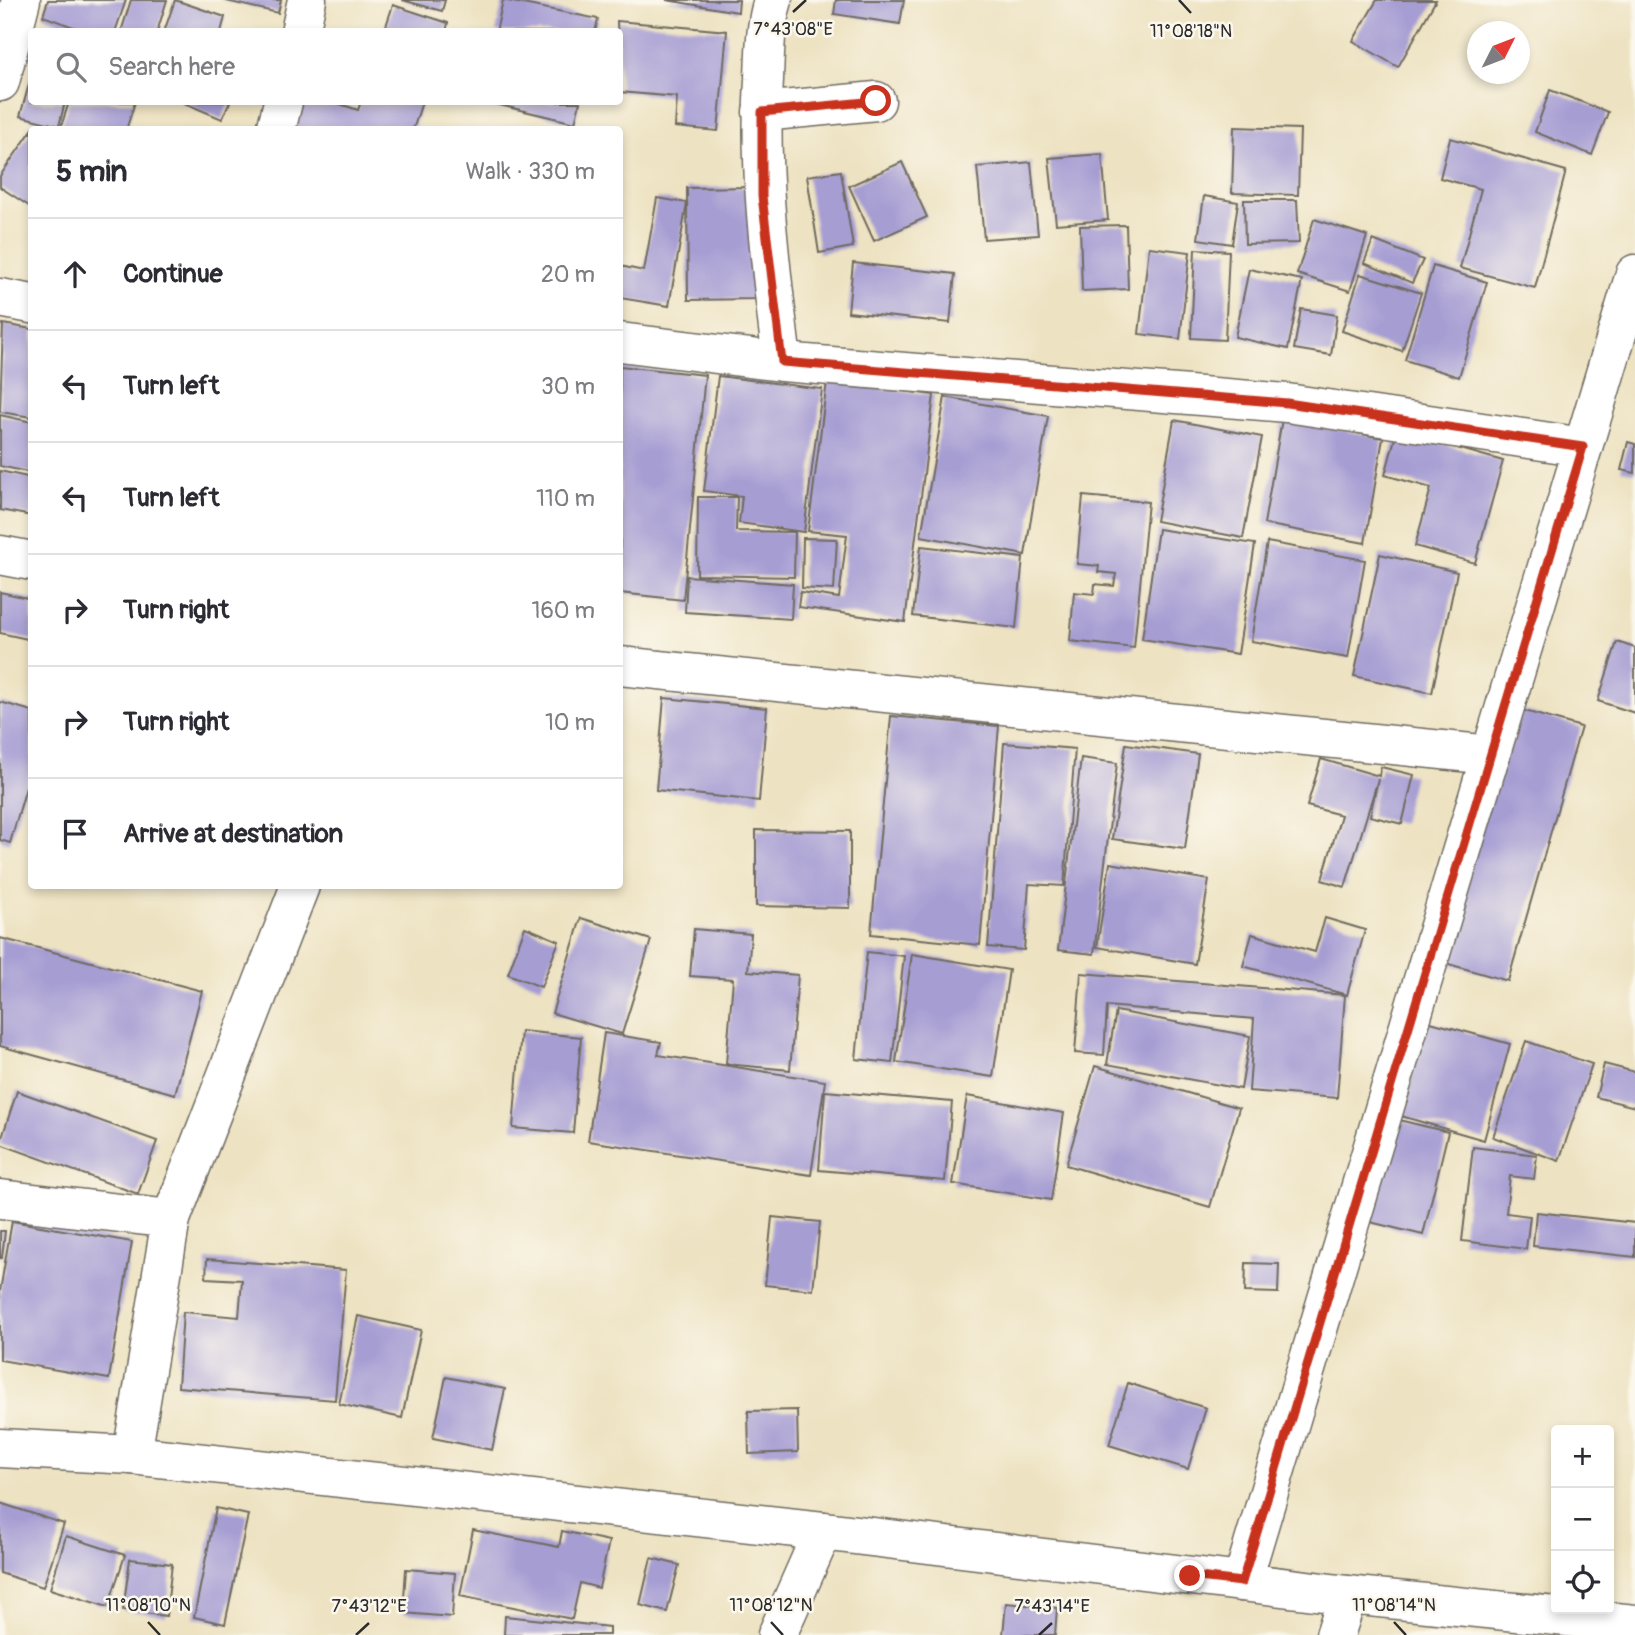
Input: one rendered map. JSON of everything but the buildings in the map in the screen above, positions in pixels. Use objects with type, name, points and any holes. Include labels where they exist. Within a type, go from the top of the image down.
[{"type":"street","points":[[0,82],[21,0]]},
{"type":"street","points":[[301,28],[307,0]]},
{"type":"street","points":[[773,0],[767,21],[762,112],[762,196],[782,362]]},
{"type":"street","points":[[762,112],[876,101]]},
{"type":"street","points":[[277,126],[282,105]]},
{"type":"street","points":[[1242,1582],[1635,274]]},
{"type":"street","points":[[0,298],[28,303]]},
{"type":"street","points":[[623,342],[782,362],[1287,403],[1583,447]]},
{"type":"street","points":[[0,555],[28,560]]},
{"type":"street","points":[[623,666],[1491,755]]},
{"type":"street","points":[[132,1455],[171,1219],[299,889]]},
{"type":"street","points":[[0,1199],[171,1219]]},
{"type":"street","points":[[0,1448],[132,1455],[823,1531],[1348,1595],[1635,1624]]},
{"type":"street","points":[[778,1635],[823,1531]]},
{"type":"street","points":[[1335,1635],[1348,1595]]},
{"type":"route","points":[[876,101],[762,112],[762,196],[782,362],[1287,403],[1583,447],[1242,1582],[1190,1576]]}]
